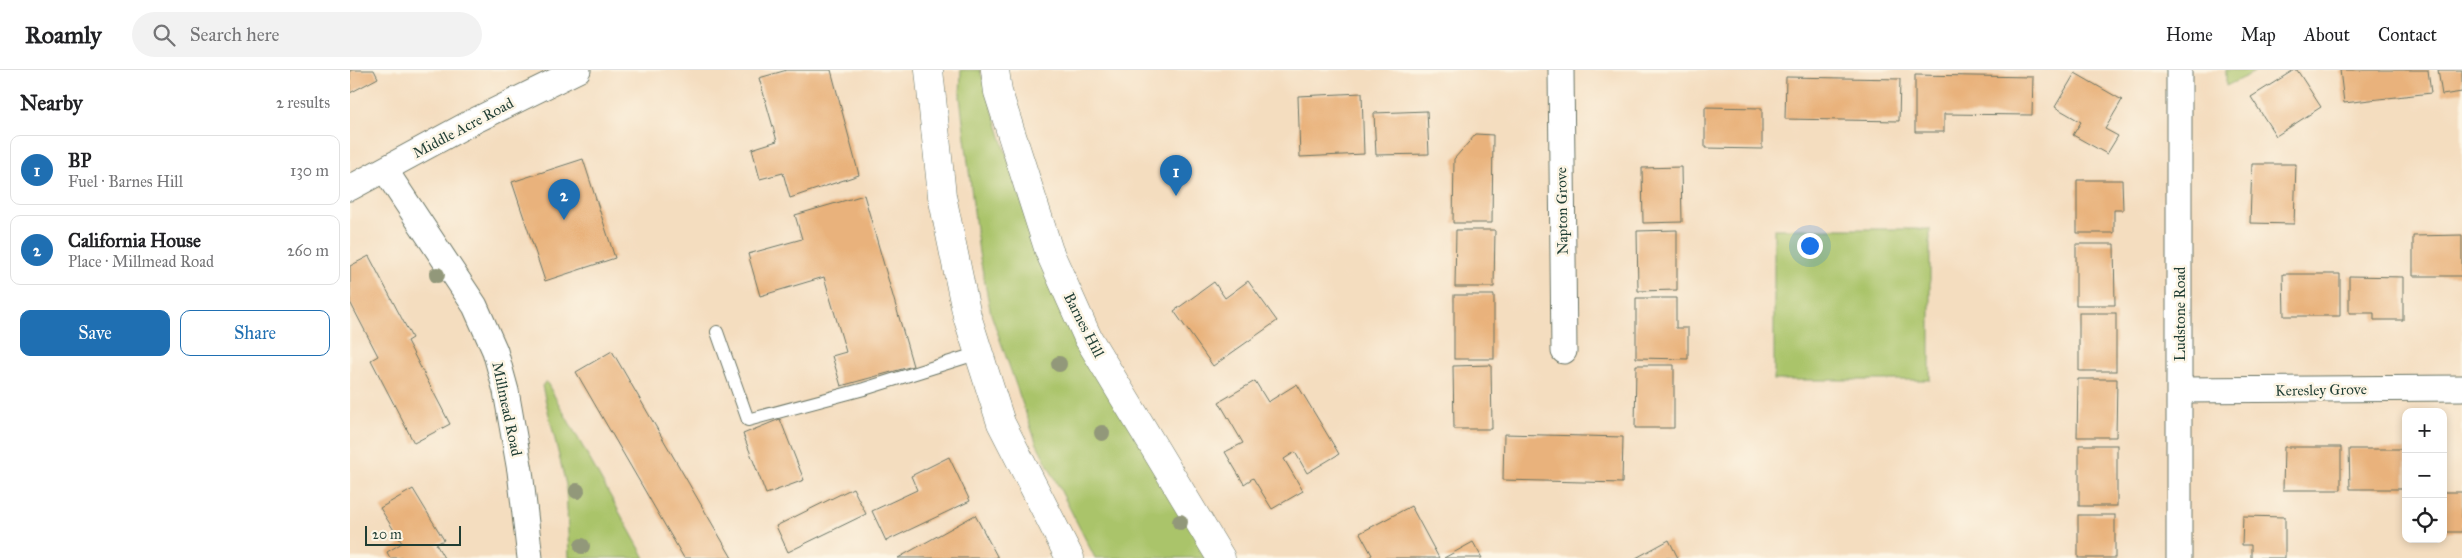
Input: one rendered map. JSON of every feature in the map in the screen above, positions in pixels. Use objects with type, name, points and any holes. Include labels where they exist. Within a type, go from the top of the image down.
[{"type":"main road","points":[[929,70],[942,196],[967,316],[1001,423],[1070,558]]},
{"type":"main road","name":"Barnes Hill","points":[[995,70],[998,92],[1049,251],[1088,338],[1221,558]]},
{"type":"street","name":"Middle Acre Road","points":[[350,188],[470,123],[578,70]]},
{"type":"street","name":"Napton Grove","points":[[1561,70],[1564,351]]},
{"type":"street","name":"Ludstone Road","points":[[2179,70],[2179,558]]},
{"type":"street","name":"Millmead Road","points":[[385,170],[475,306],[494,350],[506,391],[520,472],[530,558]]},
{"type":"street","name":"Keresley Grove","points":[[2180,390],[2462,388]]},
{"type":"lane","points":[[718,332],[748,420],[864,390],[979,354]]},
{"type":"green space","points":[[961,70],[980,70],[1036,247],[1210,558],[1095,558],[1036,442],[991,314],[979,253],[960,97]]},
{"type":"green space","points":[[2226,70],[2259,70],[2226,86]]},
{"type":"green space","points":[[1774,229],[1930,229],[1930,380],[1774,380]]},
{"type":"green space","points":[[546,381],[645,558],[569,558],[566,485],[542,386]]},
{"type":"building","points":[[350,70],[374,70],[378,78],[350,93]]},
{"type":"building","points":[[787,70],[831,70],[859,175],[790,198],[783,173],[760,179],[752,149],[777,141],[759,78]]},
{"type":"building","points":[[2294,70],[2297,70],[2321,107],[2276,136],[2251,97]]},
{"type":"building","points":[[2340,70],[2428,70],[2431,93],[2344,103]]},
{"type":"building","points":[[2438,70],[2462,70],[2462,92],[2442,95]]},
{"type":"building","points":[[2075,73],[2122,100],[2105,129],[2118,136],[2107,154],[2073,135],[2081,122],[2055,107]]},
{"type":"building","points":[[1915,75],[2033,77],[2032,115],[1944,114],[1944,132],[1915,132]]},
{"type":"building","points":[[1786,77],[1900,79],[1899,121],[1785,119]]},
{"type":"building","points":[[1362,93],[1364,154],[1300,157],[1298,96]]},
{"type":"building","points":[[1705,107],[1762,108],[1762,149],[1705,148]]},
{"type":"building","points":[[1427,111],[1429,154],[1376,155],[1374,113]]},
{"type":"building","points":[[1476,134],[1493,135],[1492,223],[1453,223],[1454,159]]},
{"type":"building","points":[[583,159],[615,258],[545,281],[512,182]]},
{"type":"building","points":[[2252,164],[2296,164],[2294,224],[2250,223]]},
{"type":"building","points":[[1681,167],[1682,222],[1643,223],[1642,168]]},
{"type":"building","points":[[2077,180],[2122,180],[2123,210],[2114,210],[2114,233],[2077,233]]},
{"type":"building","points":[[864,195],[913,366],[841,386],[832,356],[846,352],[824,277],[760,296],[748,254],[802,239],[795,215]]},
{"type":"building","points":[[1456,230],[1495,230],[1494,287],[1455,287]]},
{"type":"building","points":[[1677,230],[1677,290],[1638,291],[1637,231]]},
{"type":"building","points":[[2462,235],[2462,276],[2413,276],[2413,236]]},
{"type":"building","points":[[2076,244],[2114,244],[2115,305],[2076,305]]},
{"type":"building","points":[[369,256],[412,338],[407,341],[450,424],[414,443],[371,360],[378,356],[350,302],[350,266]]},
{"type":"building","points":[[2283,274],[2340,274],[2340,316],[2284,316]]},
{"type":"building","points":[[2349,276],[2403,277],[2403,320],[2374,320],[2374,313],[2349,313]]},
{"type":"building","points":[[1248,281],[1277,321],[1213,366],[1174,311],[1214,282],[1225,298]]},
{"type":"building","points":[[1454,295],[1494,295],[1494,359],[1454,359]]},
{"type":"building","points":[[1636,298],[1676,298],[1676,328],[1688,328],[1688,359],[1636,358]]},
{"type":"building","points":[[2079,313],[2116,313],[2116,371],[2079,371]]},
{"type":"building","points":[[612,351],[732,558],[684,558],[576,372]]},
{"type":"building","points":[[1491,365],[1492,429],[1454,429],[1453,366]]},
{"type":"building","points":[[1636,365],[1674,365],[1674,428],[1635,428]]},
{"type":"building","points":[[2078,379],[2117,379],[2116,437],[2077,437]]},
{"type":"building","points":[[1255,381],[1268,402],[1297,384],[1339,454],[1307,473],[1295,452],[1284,459],[1303,491],[1272,509],[1253,478],[1244,484],[1225,452],[1243,443],[1219,402]]},
{"type":"building","points":[[780,419],[804,480],[766,494],[743,434]]},
{"type":"building","points":[[1504,434],[1623,437],[1622,483],[1503,480]]},
{"type":"building","points":[[2079,445],[2117,445],[2117,506],[2079,506]]},
{"type":"building","points":[[2284,447],[2341,447],[2341,490],[2283,490]]},
{"type":"building","points":[[2349,449],[2402,449],[2402,489],[2350,489]]},
{"type":"building","points":[[949,457],[970,501],[886,541],[872,511],[917,490],[911,476]]},
{"type":"building","points":[[853,488],[866,514],[788,552],[776,526]]},
{"type":"building","points":[[413,489],[444,540],[436,544],[444,558],[390,558],[387,552],[402,543],[380,508]]},
{"type":"building","points":[[2447,492],[2462,492],[2462,532],[2447,532]]},
{"type":"building","points":[[1411,506],[1439,558],[1367,558],[1372,555],[1360,533]]},
{"type":"building","points":[[975,515],[998,558],[898,558]]},
{"type":"building","points":[[2078,515],[2115,515],[2115,558],[2078,558]]},
{"type":"building","points":[[2243,516],[2285,517],[2285,558],[2251,558],[2251,545],[2242,545]]},
{"type":"building","points":[[1669,540],[1678,558],[1636,558]]},
{"type":"building","points":[[1473,542],[1482,558],[1444,558]]},
{"type":"place","name":"BP","points":[[1176,196]]},
{"type":"place","name":"California House","points":[[564,220]]}]
